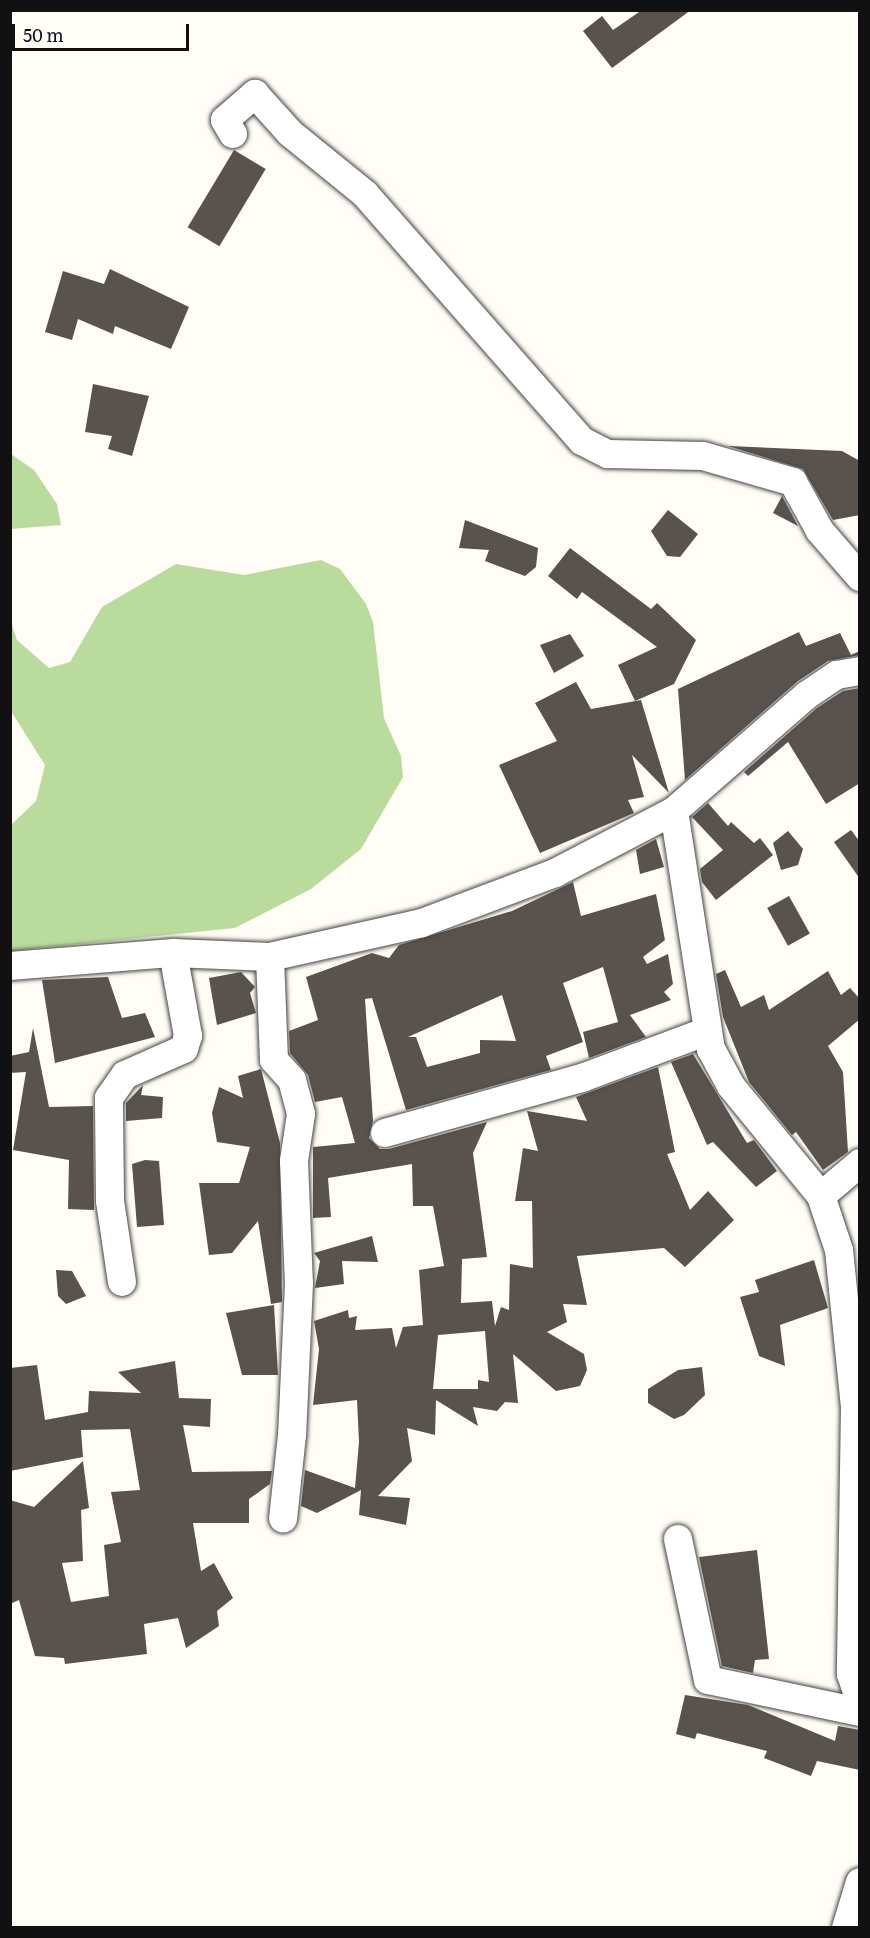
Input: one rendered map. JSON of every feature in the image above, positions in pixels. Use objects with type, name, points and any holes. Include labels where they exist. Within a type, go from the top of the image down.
[{"type":"street","points":[[233,134],[225,120],[255,94],[290,133],[364,194],[582,441],[608,454],[703,456],[793,482],[820,531],[860,577]]},
{"type":"street","points":[[10,966],[173,953],[270,957],[422,923],[555,873],[674,811],[807,695],[837,675],[860,671]]},
{"type":"street","points":[[674,811],[711,1049],[730,1086],[821,1196],[839,1250],[855,1407],[851,1674],[860,1702]]},
{"type":"street","points":[[122,1282],[110,1201],[109,1098],[125,1075],[184,1049],[188,1036],[173,953]]},
{"type":"street","points":[[270,957],[274,1060],[292,1080],[302,1114],[294,1161],[298,1283],[292,1435],[283,1519]]},
{"type":"street","points":[[385,1133],[582,1077],[708,1031]]},
{"type":"street","points":[[821,1196],[860,1163]]},
{"type":"street","points":[[678,1539],[708,1680],[860,1712]]},
{"type":"street","points":[[846,1928],[860,1882]]},
{"type":"green space","points":[[11,454],[34,470],[57,504],[61,525],[11,529]]},
{"type":"green space","points":[[321,560],[340,569],[366,604],[373,622],[384,718],[401,756],[403,777],[361,849],[311,889],[235,928],[11,951],[11,825],[36,801],[45,765],[11,711],[11,622],[17,640],[49,668],[70,662],[102,607],[176,564],[244,575]]},
{"type":"building","points":[[642,10],[691,10],[612,68],[583,31],[602,16],[613,30]]},
{"type":"building","points":[[234,150],[266,169],[219,246],[188,227]]},
{"type":"building","points":[[110,269],[189,307],[171,349],[115,326],[113,334],[78,319],[72,340],[45,332],[63,271],[104,284]]},
{"type":"building","points":[[93,384],[149,396],[132,456],[108,449],[112,436],[85,432]]},
{"type":"building","points":[[728,446],[842,451],[860,461],[860,515],[833,520],[803,469]]},
{"type":"building","points":[[782,496],[798,526],[773,513]]},
{"type":"building","points":[[668,510],[698,534],[680,557],[667,556],[651,531]]},
{"type":"building","points":[[465,520],[538,548],[536,567],[525,576],[485,561],[489,550],[459,548]]},
{"type":"building","points":[[570,548],[651,609],[657,603],[696,640],[674,684],[635,701],[618,665],[657,647],[582,592],[577,599],[548,576]]},
{"type":"building","points":[[799,632],[806,646],[840,633],[851,655],[860,651],[860,655],[828,661],[798,681],[685,780],[678,689]]},
{"type":"building","points":[[570,634],[584,656],[554,673],[540,645]]},
{"type":"building","points":[[576,682],[591,709],[641,700],[669,793],[632,755],[644,797],[628,800],[634,813],[540,853],[499,765],[557,741],[535,703]]},
{"type":"building","points":[[860,688],[860,783],[826,804],[788,742],[748,776],[744,772],[817,708],[843,691]]},
{"type":"building","points":[[708,803],[728,826],[731,822],[754,843],[760,838],[773,855],[716,900],[702,882],[700,869],[723,850],[692,817]]},
{"type":"building","points":[[851,830],[860,842],[860,879],[834,842]]},
{"type":"building","points":[[788,831],[803,849],[798,865],[781,870],[773,843]]},
{"type":"building","points":[[656,839],[664,867],[640,874],[636,850]]},
{"type":"building","points":[[573,882],[581,916],[656,894],[665,940],[643,957],[647,964],[668,954],[673,984],[664,992],[671,1000],[630,1015],[646,1037],[589,1058],[583,1032],[618,1022],[603,967],[563,983],[583,1042],[546,1056],[551,1070],[406,1110],[372,998],[365,999],[373,1121],[369,1138],[380,1149],[389,1149],[487,1122],[473,1153],[487,1257],[462,1259],[461,1303],[492,1301],[495,1326],[501,1307],[509,1310],[510,1264],[533,1268],[532,1201],[515,1201],[523,1148],[538,1151],[527,1111],[587,1121],[576,1097],[658,1067],[675,1152],[667,1154],[690,1210],[708,1191],[734,1220],[685,1267],[664,1248],[577,1256],[587,1305],[563,1304],[567,1322],[547,1332],[584,1354],[587,1370],[580,1386],[556,1391],[513,1354],[518,1403],[505,1402],[497,1411],[473,1407],[478,1426],[436,1400],[435,1435],[407,1428],[412,1461],[378,1496],[410,1498],[406,1525],[359,1515],[361,1490],[317,1513],[301,1506],[305,1470],[355,1488],[359,1442],[357,1400],[313,1405],[319,1349],[314,1321],[348,1310],[349,1318],[357,1316],[355,1330],[392,1328],[396,1348],[403,1327],[423,1325],[419,1270],[444,1266],[433,1206],[413,1206],[412,1164],[328,1178],[331,1217],[313,1218],[313,1147],[355,1143],[342,1097],[315,1102],[308,1075],[290,1053],[289,1031],[318,1020],[306,977],[372,953],[389,958],[399,945],[512,911]],"holes":[[[502,995],[516,1041],[480,1040],[480,1053],[427,1067],[416,1037],[408,1037]],[[485,1331],[489,1382],[478,1380],[478,1389],[433,1389],[438,1335]]]},
{"type":"building","points":[[789,896],[810,934],[788,946],[767,908]]},
{"type":"building","points":[[725,970],[741,1007],[764,995],[769,1010],[828,971],[841,995],[850,988],[860,999],[860,1019],[828,1046],[843,1072],[848,1152],[823,1170],[796,1132],[792,1135],[749,1082],[723,1017],[716,974]]},
{"type":"building","points":[[241,972],[255,987],[250,993],[256,1013],[217,1025],[209,978]]},
{"type":"building","points":[[108,977],[122,1018],[145,1013],[155,1037],[55,1063],[42,980]]},
{"type":"building","points":[[33,1028],[49,1107],[93,1106],[94,1210],[68,1209],[69,1160],[13,1150],[26,1072],[10,1073],[10,1056],[29,1052]]},
{"type":"building","points":[[693,1054],[747,1143],[754,1140],[777,1171],[756,1187],[713,1142],[707,1145],[671,1062]]},
{"type":"building","points":[[261,1069],[280,1143],[282,1302],[271,1304],[258,1221],[232,1253],[209,1255],[199,1183],[239,1183],[250,1147],[217,1142],[212,1113],[219,1087],[243,1098],[238,1076]]},
{"type":"building","points":[[143,1085],[141,1095],[163,1097],[162,1118],[126,1121],[126,1103]]},
{"type":"building","points":[[145,1160],[159,1161],[164,1225],[137,1227],[132,1164]]},
{"type":"building","points":[[372,1236],[378,1262],[342,1261],[344,1284],[315,1288],[320,1261],[314,1253]]},
{"type":"building","points":[[814,1260],[828,1308],[780,1325],[785,1366],[759,1356],[740,1297],[759,1292],[755,1280]]},
{"type":"building","points":[[56,1270],[72,1271],[86,1296],[66,1304],[58,1296]]},
{"type":"building","points":[[274,1305],[278,1375],[242,1375],[226,1313]]},
{"type":"building","points":[[175,1361],[179,1398],[211,1399],[210,1427],[183,1425],[192,1472],[272,1471],[270,1484],[249,1499],[249,1523],[193,1523],[201,1571],[214,1563],[233,1598],[217,1611],[219,1626],[186,1648],[178,1618],[144,1624],[147,1654],[65,1664],[64,1658],[35,1656],[19,1600],[10,1604],[10,1500],[34,1507],[83,1461],[89,1508],[81,1510],[83,1561],[62,1563],[71,1602],[109,1596],[104,1545],[121,1542],[111,1492],[140,1490],[130,1429],[81,1430],[83,1457],[10,1471],[10,1368],[37,1365],[45,1420],[88,1412],[89,1391],[141,1393],[118,1372]]},
{"type":"building","points":[[702,1367],[705,1395],[684,1415],[674,1419],[648,1403],[648,1389],[678,1370]]},
{"type":"building","points":[[757,1550],[769,1659],[755,1660],[753,1673],[722,1666],[699,1557]]},
{"type":"building","points":[[685,1695],[748,1705],[835,1741],[838,1726],[860,1730],[860,1770],[817,1761],[811,1776],[764,1758],[767,1751],[697,1733],[695,1739],[676,1734]]}]
